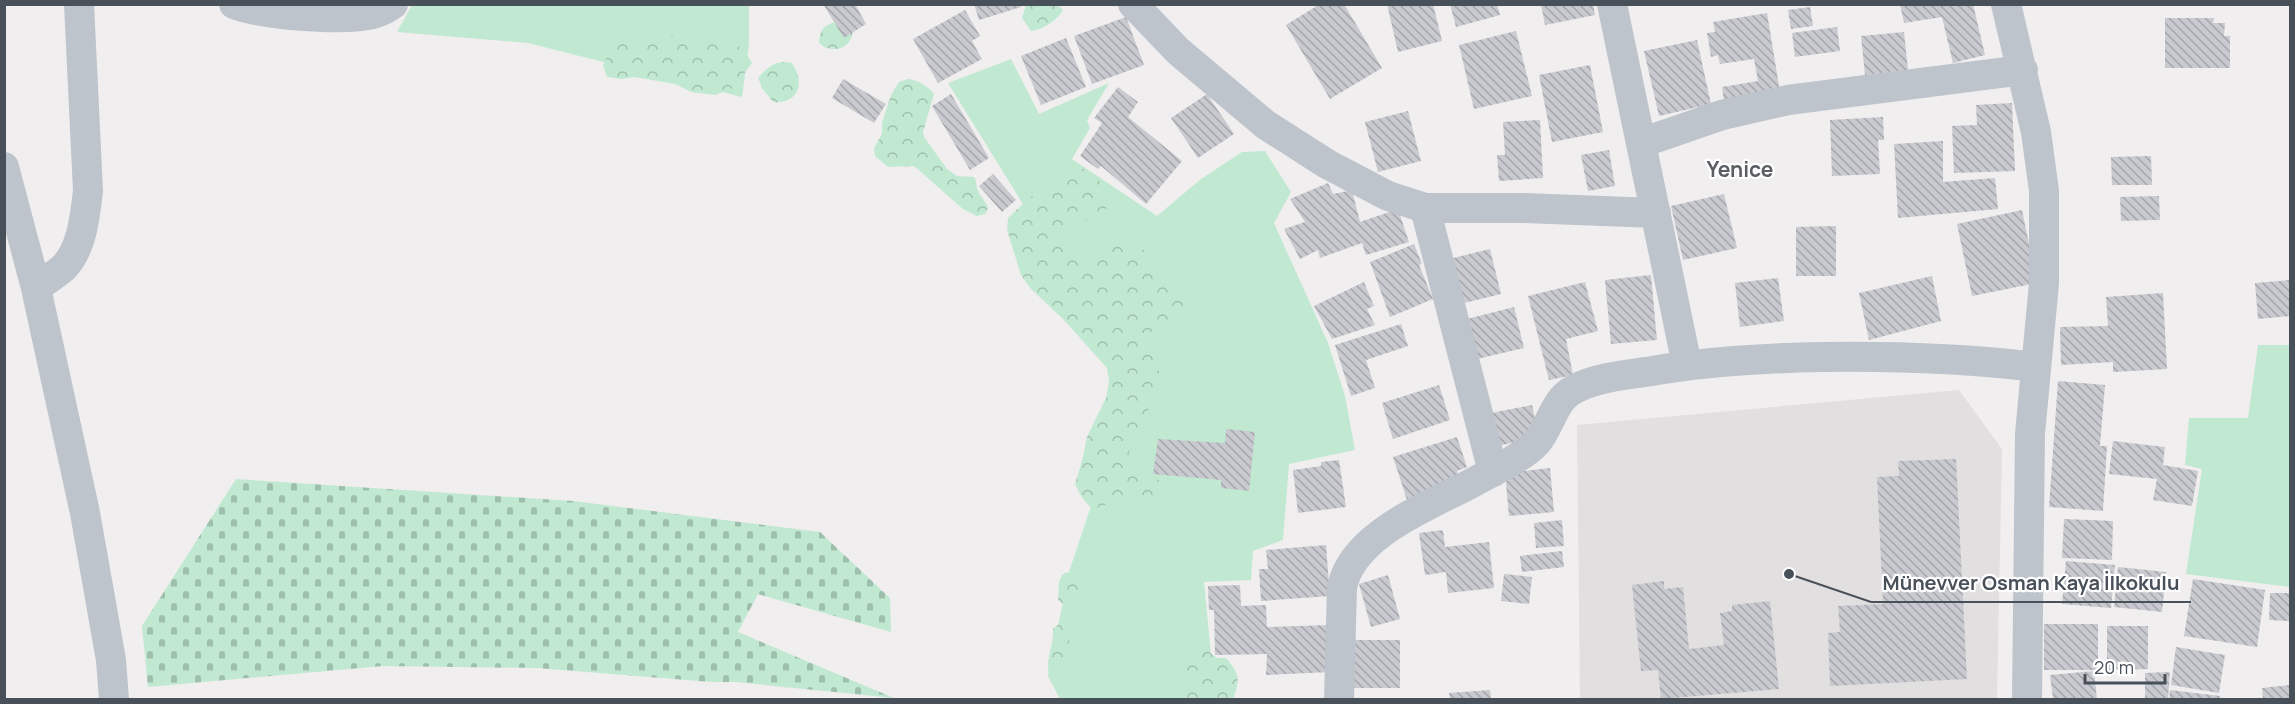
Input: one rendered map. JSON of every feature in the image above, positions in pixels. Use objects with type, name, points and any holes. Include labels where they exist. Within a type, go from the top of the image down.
[{"type":"street","points":[[36,288],[64,266],[73,254],[85,214],[88,192],[79,4]]},
{"type":"street","points":[[234,4],[273,14],[358,16],[377,13],[393,4]]},
{"type":"street","points":[[1133,4],[1178,51],[1266,125],[1327,164],[1388,196],[1425,208],[1524,208],[1656,213]]},
{"type":"street","points":[[1612,4],[1687,365]]},
{"type":"street","points":[[2006,4],[2036,132],[2044,191],[2044,283],[2030,434],[2027,699]]},
{"type":"street","points":[[1641,143],[1722,115],[1788,100],[2023,70]]},
{"type":"street","points":[[4,167],[36,288],[85,513],[111,660],[114,699]]},
{"type":"street","points":[[1425,208],[1493,472]]},
{"type":"street","points":[[1339,699],[1342,587],[1345,572],[1354,559],[1368,543],[1389,529],[1493,472],[1536,443],[1560,402],[1571,391],[1603,379],[1687,365],[1765,358],[1890,356],[1973,360],[2036,367]]},
{"type":"shaded area","points":[[1959,390],[2002,449],[1997,699],[1580,699],[1577,425]]},
{"type":"green space","points":[[412,5],[749,5],[749,44],[742,97],[528,43],[397,32]]},
{"type":"green space","points":[[1026,5],[1057,5],[1063,10],[1049,24],[1031,31],[1022,18]]},
{"type":"green space","points":[[838,21],[852,28],[852,35],[847,45],[830,49],[819,43],[820,34],[826,26]]},
{"type":"green space","points":[[683,32],[721,47],[734,45],[743,48],[752,63],[733,88],[715,95],[691,92],[675,84],[634,77],[622,79],[607,77],[603,66],[608,53],[624,40],[634,36],[655,40]]},
{"type":"green space","points":[[1011,59],[1039,114],[1109,83],[1087,120],[1090,128],[1072,159],[1157,216],[1201,179],[1242,152],[1265,151],[1291,192],[1274,223],[1328,343],[1345,396],[1355,450],[1289,464],[1283,540],[1253,551],[1251,580],[1204,582],[1212,665],[1199,699],[1060,699],[1048,676],[1069,572],[1120,419],[1127,385],[1075,288],[948,83]]},
{"type":"green space","points":[[783,62],[792,63],[796,70],[798,90],[789,99],[773,102],[762,88],[758,78],[769,67]]},
{"type":"green space","points":[[908,79],[923,84],[934,94],[923,132],[924,137],[947,169],[957,176],[974,177],[978,191],[988,208],[985,214],[977,216],[963,209],[914,166],[888,167],[875,156],[874,148],[882,134],[882,123],[891,95],[899,82]]},
{"type":"green space","points":[[1084,169],[1094,176],[1108,192],[1110,200],[1108,207],[1093,218],[1059,232],[1059,241],[1071,251],[1081,255],[1090,255],[1115,244],[1136,241],[1169,280],[1187,297],[1189,314],[1162,325],[1146,338],[1161,377],[1129,452],[1144,472],[1168,483],[1172,490],[1168,500],[1149,504],[1125,496],[1113,499],[1102,507],[1091,508],[1081,496],[1075,484],[1087,437],[1106,398],[1109,381],[1107,368],[1063,319],[1031,289],[1021,275],[1007,230],[1008,218],[1028,199],[1071,170]]},
{"type":"green space","points":[[2258,345],[2290,345],[2290,587],[2186,574],[2202,469],[2185,465],[2189,418],[2248,418]]},
{"type":"green space","points":[[236,479],[573,501],[820,532],[890,598],[891,632],[758,594],[738,632],[894,698],[736,682],[537,668],[383,666],[148,687],[142,626]]},
{"type":"green space","points":[[1080,570],[1084,587],[1076,600],[1067,607],[1058,600],[1059,581],[1064,573]]},
{"type":"green space","points":[[1065,619],[1070,621],[1073,630],[1063,659],[1062,675],[1056,679],[1050,679],[1048,666],[1053,629]]},
{"type":"green space","points":[[1206,650],[1217,658],[1226,658],[1234,668],[1238,682],[1233,699],[1185,699],[1183,676],[1188,661],[1199,652]]},
{"type":"building","points":[[823,4],[855,4],[866,24],[844,38]]},
{"type":"building","points":[[974,4],[1020,4],[1021,7],[979,20]]},
{"type":"building","points":[[1320,4],[1344,4],[1382,68],[1330,99],[1286,25]]},
{"type":"building","points":[[1387,4],[1433,4],[1442,41],[1398,52]]},
{"type":"building","points":[[1450,4],[1497,4],[1500,15],[1456,27]]},
{"type":"building","points":[[1541,4],[1593,4],[1595,15],[1545,25]]},
{"type":"building","points":[[1900,4],[1973,4],[1985,55],[1953,63],[1942,17],[1904,23]]},
{"type":"building","points":[[1810,7],[1813,26],[1791,29],[1788,10]]},
{"type":"building","points":[[965,10],[980,36],[972,41],[982,59],[938,83],[913,39]]},
{"type":"building","points":[[1767,13],[1780,92],[1724,101],[1722,87],[1758,81],[1754,59],[1720,64],[1718,55],[1711,57],[1707,33],[1715,32],[1713,22]]},
{"type":"building","points":[[1126,17],[1144,65],[1092,84],[1074,36]]},
{"type":"building","points":[[2165,18],[2214,18],[2213,23],[2225,23],[2224,36],[2230,36],[2230,68],[2165,68]]},
{"type":"building","points":[[1837,27],[1840,51],[1795,57],[1792,33]]},
{"type":"building","points":[[1516,31],[1532,96],[1474,109],[1459,45]]},
{"type":"building","points":[[1904,32],[1908,70],[1865,75],[1861,36]]},
{"type":"building","points":[[1066,38],[1086,87],[1041,105],[1021,56]]},
{"type":"building","points":[[1697,40],[1711,104],[1659,116],[1644,51]]},
{"type":"building","points":[[1590,65],[1603,132],[1552,142],[1539,75]]},
{"type":"building","points":[[843,79],[886,104],[874,123],[832,98]]},
{"type":"building","points":[[1118,87],[1138,102],[1128,117],[1182,161],[1146,204],[1101,166],[1098,169],[1080,156],[1102,123],[1094,118]]},
{"type":"building","points":[[951,94],[989,158],[970,170],[932,106]]},
{"type":"building","points":[[1207,94],[1234,134],[1198,158],[1171,118]]},
{"type":"building","points":[[2012,103],[2015,171],[1954,173],[1952,126],[1977,125],[1976,105]]},
{"type":"building","points":[[1408,111],[1421,161],[1378,172],[1365,122]]},
{"type":"building","points":[[1883,117],[1884,140],[1878,140],[1880,174],[1832,176],[1830,120]]},
{"type":"building","points":[[1540,120],[1543,178],[1499,181],[1497,155],[1505,155],[1503,122]]},
{"type":"building","points":[[1943,141],[1943,182],[1995,178],[1998,209],[1898,218],[1894,144]]},
{"type":"building","points":[[1609,150],[1615,186],[1588,191],[1581,155]]},
{"type":"building","points":[[2151,156],[2152,185],[2112,185],[2111,157]]},
{"type":"building","points":[[993,174],[1016,200],[1002,212],[979,186]]},
{"type":"building","points":[[1328,183],[1333,194],[1352,190],[1360,222],[1398,209],[1409,242],[1366,255],[1362,243],[1320,258],[1318,250],[1300,259],[1284,229],[1305,222],[1290,199]]},
{"type":"building","points":[[1724,194],[1737,248],[1683,260],[1671,206]]},
{"type":"building","points":[[2159,196],[2160,220],[2121,221],[2120,197]]},
{"type":"building","points":[[2022,210],[2037,283],[1972,296],[1957,224]]},
{"type":"building","points":[[1836,226],[1836,276],[1796,276],[1796,227]]},
{"type":"building","points":[[1414,244],[1422,264],[1419,265],[1433,299],[1390,317],[1370,262]]},
{"type":"building","points":[[1490,249],[1501,294],[1460,304],[1449,259]]},
{"type":"building","points":[[1651,275],[1657,340],[1611,344],[1605,280]]},
{"type":"building","points":[[1932,276],[1941,321],[1869,340],[1859,293]]},
{"type":"building","points":[[1778,278],[1784,321],[1740,327],[1735,283]]},
{"type":"building","points":[[2290,280],[2290,316],[2258,319],[2255,283]]},
{"type":"building","points":[[1364,282],[1374,306],[1367,309],[1375,325],[1332,339],[1314,306]]},
{"type":"building","points":[[1585,282],[1598,331],[1566,339],[1573,375],[1549,380],[1528,296]]},
{"type":"building","points":[[2163,293],[2167,369],[2113,372],[2113,362],[2061,365],[2060,327],[2108,326],[2106,297]]},
{"type":"building","points":[[1514,307],[1524,348],[1477,359],[1467,319]]},
{"type":"building","points":[[1401,324],[1408,346],[1366,360],[1375,388],[1351,396],[1335,345]]},
{"type":"building","points":[[2058,381],[2105,385],[2100,446],[2107,446],[2103,511],[2049,507]]},
{"type":"building","points":[[1439,385],[1450,420],[1393,439],[1382,403]]},
{"type":"building","points":[[1532,405],[1538,433],[1525,440],[1498,446],[1491,413]]},
{"type":"building","points":[[1226,429],[1255,432],[1249,491],[1221,488],[1221,480],[1153,474],[1158,439],[1225,443]]},
{"type":"building","points":[[1457,437],[1467,467],[1457,471],[1460,481],[1408,503],[1393,457]]},
{"type":"building","points":[[2113,441],[2165,447],[2163,465],[2198,471],[2192,506],[2153,500],[2157,479],[2109,474]]},
{"type":"building","points":[[1956,459],[1967,679],[1830,686],[1828,633],[1840,632],[1838,606],[1883,604],[1877,477],[1899,476],[1898,461]]},
{"type":"building","points":[[1339,460],[1346,507],[1298,513],[1293,470],[1321,466],[1321,462]]},
{"type":"building","points":[[1550,468],[1554,512],[1509,516],[1505,473]]},
{"type":"building","points":[[2064,519],[2113,521],[2112,560],[2062,558]]},
{"type":"building","points":[[1562,520],[1564,546],[1536,548],[1534,523]]},
{"type":"building","points":[[1443,530],[1445,547],[1489,542],[1494,588],[1448,593],[1446,572],[1425,575],[1419,533]]},
{"type":"building","points":[[1326,545],[1330,596],[1261,601],[1259,569],[1268,569],[1266,550]]},
{"type":"building","points":[[1562,551],[1564,567],[1522,572],[1520,556]]},
{"type":"building","points":[[2066,561],[2115,565],[2111,608],[2062,604]]},
{"type":"building","points":[[2118,567],[2166,572],[2162,612],[2114,607]]},
{"type":"building","points":[[1504,574],[1532,577],[1529,604],[1501,601]]},
{"type":"building","points":[[1388,575],[1400,619],[1371,627],[1359,584]]},
{"type":"building","points":[[2193,579],[2265,590],[2257,647],[2184,636]]},
{"type":"building","points":[[1664,581],[1664,589],[1683,587],[1689,649],[1724,645],[1720,613],[1732,611],[1732,605],[1770,601],[1779,689],[1661,699],[1658,670],[1641,671],[1632,585]]},
{"type":"building","points":[[1240,585],[1241,606],[1266,605],[1267,627],[1329,625],[1331,672],[1266,675],[1267,654],[1215,655],[1214,610],[1209,610],[1208,586]]},
{"type":"building","points":[[2270,593],[2290,593],[2290,621],[2269,620]]},
{"type":"building","points":[[2044,624],[2098,624],[2098,670],[2044,670]]},
{"type":"building","points":[[2107,626],[2148,626],[2148,669],[2107,670]]},
{"type":"building","points":[[1354,640],[1400,640],[1400,688],[1354,688]]},
{"type":"building","points":[[2176,647],[2225,655],[2219,693],[2171,685]]},
{"type":"building","points":[[2094,671],[2097,699],[2053,699],[2050,675]]},
{"type":"building","points":[[2170,672],[2168,699],[2145,699],[2145,673]]},
{"type":"building","points":[[2290,685],[2290,699],[2263,699],[2262,688]]},
{"type":"building","points":[[1490,690],[1491,699],[1450,699],[1449,693]]},
{"type":"building","points":[[2170,690],[2220,696],[2220,699],[2169,699]]},
{"type":"place","name":"Münevver Osman Kaya İlkokulu","points":[[1789,574]]},
{"type":"district","name":"Yenice","points":[[1740,170]]}]
